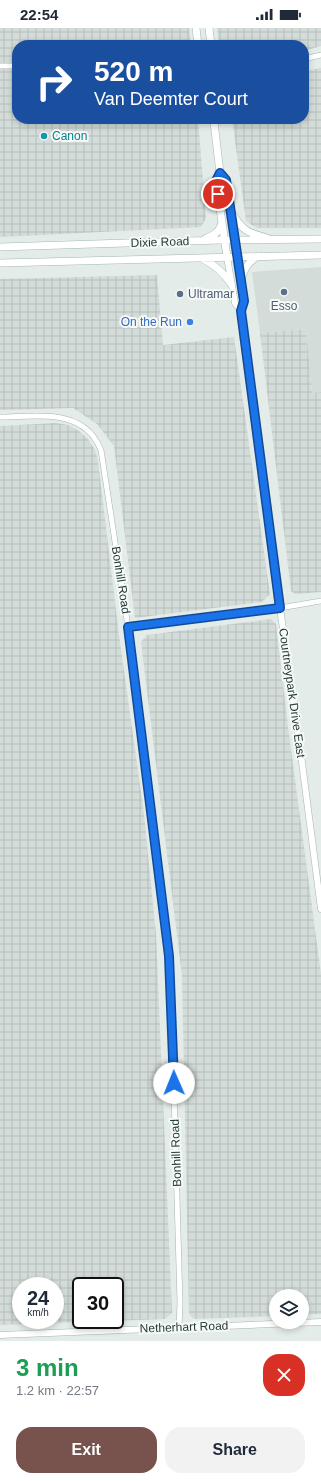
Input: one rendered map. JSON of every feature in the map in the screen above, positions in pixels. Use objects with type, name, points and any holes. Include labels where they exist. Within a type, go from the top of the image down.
[{"type":"main road","points":[[196,28],[197,40]]},
{"type":"main road","points":[[209,28],[210,40]]},
{"type":"main road","name":"Courtneypark Drive East","points":[[214,124],[220,173],[226,180],[238,257]]},
{"type":"main road","name":"Courtneypark Drive East","points":[[220,173],[216,181],[227,257]]},
{"type":"main road","points":[[230,209],[237,222],[245,230],[274,240]]},
{"type":"main road","points":[[202,241],[213,236],[218,231],[222,220]]},
{"type":"main road","name":"Dixie Road","points":[[0,247],[225,240],[321,239]]},
{"type":"main road","name":"Dixie Road","points":[[0,263],[321,254]]},
{"type":"main road","points":[[241,280],[245,268],[258,256]]},
{"type":"main road","points":[[201,258],[214,264],[225,275],[231,284]]},
{"type":"street","points":[[309,58],[321,55]]},
{"type":"street","points":[[0,66],[12,66]]},
{"type":"street","name":"Courtneypark Drive East","points":[[227,257],[235,303],[241,311]]},
{"type":"street","name":"Courtneypark Drive East","points":[[238,257],[244,301],[241,311],[321,908]]},
{"type":"street","name":"Bonhill Road","points":[[0,417],[56,416],[73,421],[84,427],[93,436],[101,450],[128,627],[169,956],[175,1074],[174,1092],[180,1302],[179,1328]]},
{"type":"street","points":[[128,627],[280,608],[321,601]]},
{"type":"street","name":"Netherhart Road","points":[[0,1335],[321,1322]]},
{"type":"shaded area","points":[[0,28],[189,28],[190,40],[12,40],[12,124],[198,124],[206,218],[201,227],[0,237]]},
{"type":"shaded area","points":[[217,28],[321,28],[321,46],[309,50],[309,40],[218,40]]},
{"type":"shaded area","points":[[321,68],[321,228],[256,228],[246,221],[233,124],[309,124],[309,70]]},
{"type":"shaded area","points":[[321,267],[321,392],[312,393],[306,329],[260,333],[252,272]]},
{"type":"shaded area","points":[[157,275],[163,345],[234,337],[270,594],[262,602],[135,618],[114,446],[97,424],[73,408],[0,410],[0,279]]},
{"type":"shaded area","points":[[306,329],[312,393],[321,392],[321,592],[295,594],[291,591],[260,333]]},
{"type":"shaded area","points":[[56,423],[68,425],[79,431],[88,439],[95,450],[98,461],[119,635],[144,814],[156,934],[172,1313],[165,1319],[124,1320],[124,1277],[72,1277],[72,1322],[64,1323],[64,1277],[12,1277],[12,1325],[0,1325],[0,426]]},
{"type":"shaded area","points":[[271,619],[276,624],[288,727],[321,974],[321,1314],[309,1315],[309,1289],[269,1289],[269,1316],[194,1319],[189,1314],[182,976],[141,642],[147,635]]},
{"type":"place","name":"Canon","points":[[44,136]]},
{"type":"place","name":"Esso","points":[[284,292]]},
{"type":"place","name":"Ultramar","points":[[180,294]]},
{"type":"place","name":"On the Run","points":[[190,322]]},
{"type":"route","points":[[174,1083],[175,1074],[169,956],[128,627],[280,608],[241,311],[244,301],[238,257],[226,180],[220,173],[216,181],[218,194]]}]
